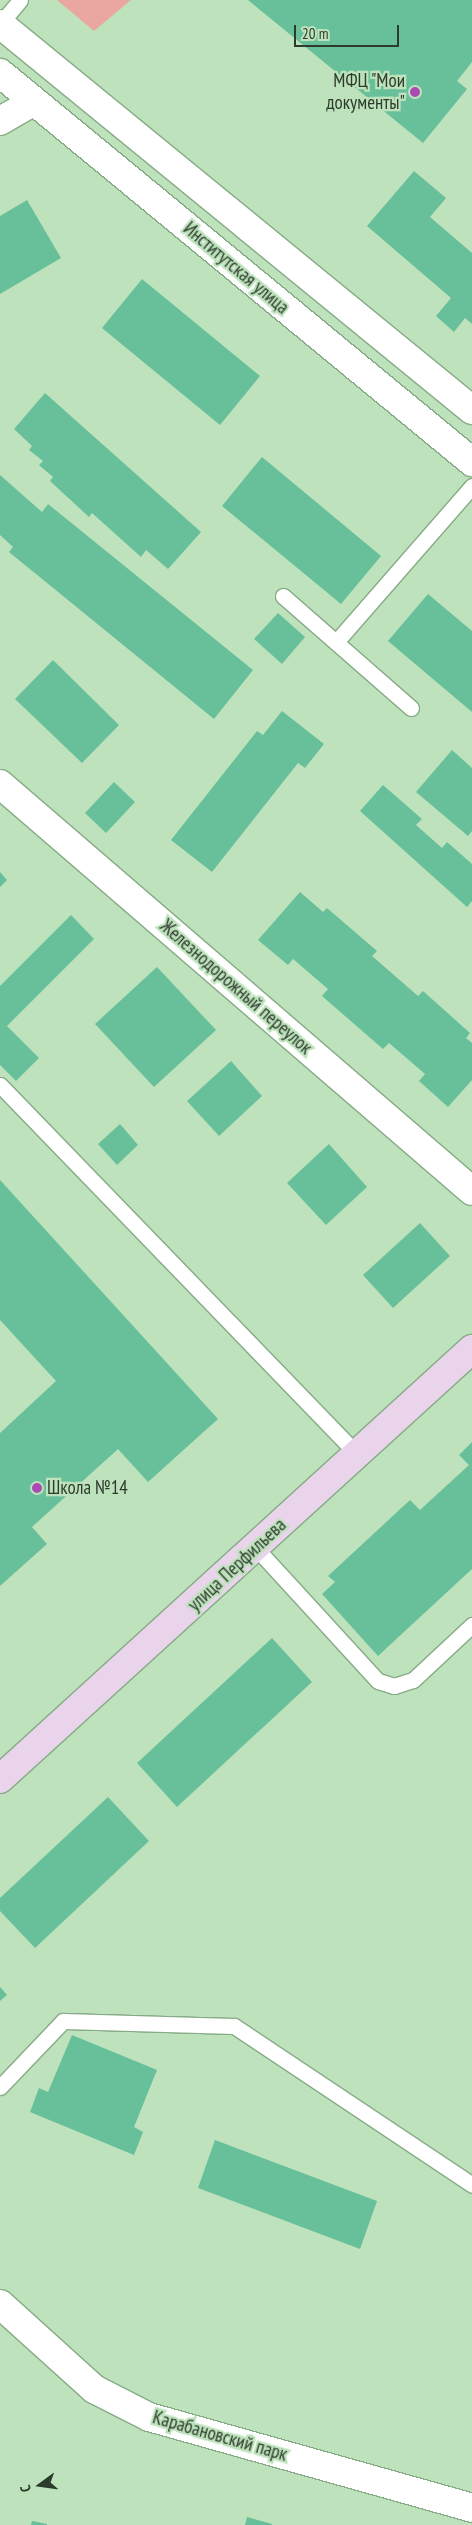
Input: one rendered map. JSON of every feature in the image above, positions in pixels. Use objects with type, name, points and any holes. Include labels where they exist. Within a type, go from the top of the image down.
[{"type":"main road","name":"улица Перфильева","points":[[0,1779],[256,1548],[472,1348]]},
{"type":"street","name":"Институтская улица","points":[[0,24],[472,410]]},
{"type":"street","name":"Институтская улица","points":[[0,73],[472,462]]},
{"type":"street","points":[[0,121],[34,101],[60,73]]},
{"type":"street","name":"Железнодорожный переулок","points":[[0,784],[472,1191]]},
{"type":"street","name":"Карабановский парк","points":[[0,2304],[94,2389],[149,2417],[472,2508]]},
{"type":"lane","points":[[0,24],[20,0]]},
{"type":"lane","points":[[336,642],[472,486]]},
{"type":"lane","points":[[283,596],[411,708]]},
{"type":"lane","points":[[0,1085],[357,1454]]},
{"type":"lane","points":[[256,1548],[378,1681],[394,1686],[413,1680],[472,1625]]},
{"type":"lane","points":[[0,2088],[63,2021],[234,2026],[472,2185]]},
{"type":"shaded area","points":[[57,0],[131,0],[94,31]]},
{"type":"building","points":[[248,0],[472,0],[472,62],[457,81],[467,89],[423,143]]},
{"type":"building","points":[[414,171],[446,198],[430,217],[472,253],[472,324],[465,318],[454,332],[436,316],[451,298],[367,226]]},
{"type":"building","points":[[27,200],[61,258],[0,294],[0,216]]},
{"type":"building","points":[[142,279],[260,376],[220,425],[102,328]]},
{"type":"building","points":[[45,393],[201,532],[168,569],[146,550],[141,557],[92,513],[89,517],[50,481],[53,477],[39,465],[43,461],[29,450],[32,446],[14,429]]},
{"type":"building","points":[[262,457],[381,556],[341,604],[222,506]]},
{"type":"building","points":[[0,475],[42,512],[48,504],[253,670],[214,719],[9,552],[13,547],[0,535]]},
{"type":"building","points":[[428,594],[472,631],[472,712],[388,641]]},
{"type":"building","points":[[278,613],[305,637],[282,664],[254,639]]},
{"type":"building","points":[[53,660],[119,725],[82,763],[15,699]]},
{"type":"building","points":[[282,711],[324,744],[305,768],[298,763],[212,872],[171,840],[257,731],[263,735]]},
{"type":"building","points":[[452,750],[472,768],[472,831],[468,836],[416,792]]},
{"type":"building","points":[[114,782],[135,802],[106,833],[85,813]]},
{"type":"building","points":[[383,785],[422,819],[416,825],[442,848],[447,842],[472,864],[472,901],[467,907],[360,811]]},
{"type":"building","points":[[0,872],[7,880],[0,887]]},
{"type":"building","points":[[300,892],[323,912],[327,908],[377,951],[372,956],[418,996],[423,991],[470,1033],[466,1038],[472,1043],[472,1080],[448,1107],[419,1081],[425,1074],[389,1043],[383,1049],[322,996],[328,989],[293,959],[288,965],[258,940]]},
{"type":"building","points":[[71,915],[94,939],[7,1026],[39,1058],[16,1081],[0,1065],[0,986]]},
{"type":"building","points":[[157,967],[216,1030],[154,1087],[95,1024]]},
{"type":"building","points":[[231,1061],[262,1096],[219,1136],[187,1101]]},
{"type":"building","points":[[120,1124],[138,1145],[117,1165],[98,1144]]},
{"type":"building","points":[[329,1144],[367,1187],[326,1225],[287,1183]]},
{"type":"building","points":[[0,1180],[218,1419],[148,1482],[118,1449],[32,1527],[47,1544],[0,1586],[0,1433],[56,1381],[0,1320]]},
{"type":"building","points":[[420,1223],[450,1256],[393,1308],[363,1275]]},
{"type":"building","points":[[472,1442],[472,1569],[378,1656],[322,1594],[335,1582],[328,1576],[410,1500],[420,1510],[469,1465],[459,1455]]},
{"type":"building","points":[[272,1638],[312,1682],[177,1807],[137,1763]]},
{"type":"building","points":[[108,1797],[149,1841],[35,1948],[0,1911],[0,1898]]},
{"type":"building","points":[[0,1987],[7,1995],[0,2001]]},
{"type":"building","points":[[72,2035],[157,2070],[134,2127],[143,2132],[134,2155],[30,2112],[39,2088],[48,2092]]},
{"type":"building","points":[[215,2140],[377,2201],[360,2249],[198,2188]]},
{"type":"building","points":[[247,2517],[272,2524],[272,2525],[245,2525]]},
{"type":"building","points":[[32,2521],[47,2524],[47,2525],[31,2525]]},
{"type":"place","name":"МФЦ \"Мои документы\"","points":[[415,92]]},
{"type":"place","name":"Школа №14","points":[[37,1488]]}]
